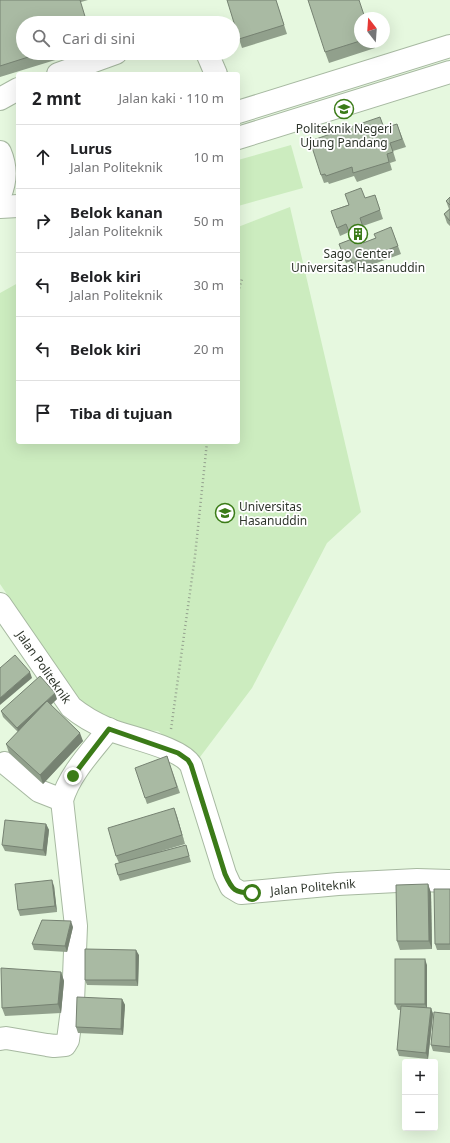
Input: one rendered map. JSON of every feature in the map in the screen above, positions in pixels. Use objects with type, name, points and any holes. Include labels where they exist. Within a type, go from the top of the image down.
[{"type":"street","points":[[240,111],[450,46]]},
{"type":"street","points":[[64,72],[97,60]]},
{"type":"street","points":[[210,60],[215,72]]},
{"type":"street","points":[[240,134],[450,72]]},
{"type":"street","points":[[0,99],[16,90]]},
{"type":"street","points":[[0,195],[4,186],[6,158]]},
{"type":"street","points":[[0,206],[16,206]]},
{"type":"street","name":"Jalan Politeknik","points":[[0,604],[71,707],[83,717],[109,729],[168,750],[188,760],[191,765],[225,874],[231,886],[241,893],[338,884],[417,880],[450,881]]},
{"type":"street","points":[[0,1039],[6,1038],[54,1046],[65,1044],[68,1040],[72,1002],[76,926],[62,800],[65,790],[73,776],[109,729]]},
{"type":"street","points":[[5,763],[39,791],[62,800]]},
{"type":"path","points":[[240,286],[242,279]]},
{"type":"path","points":[[168,750],[195,556],[207,444]]},
{"type":"green space","points":[[291,145],[303,188],[240,205],[240,159]]},
{"type":"green space","points":[[290,207],[361,512],[327,543],[252,688],[197,761],[158,731],[133,729],[80,703],[0,584],[0,293],[16,284],[16,444],[240,444],[240,226]]},
{"type":"building","points":[[0,0],[80,0],[85,16],[16,16],[16,60],[19,60],[0,66]]},
{"type":"building","points":[[227,0],[276,0],[284,25],[240,39],[240,16],[232,16]]},
{"type":"building","points":[[308,0],[359,0],[363,12],[354,12],[354,43],[325,52]]},
{"type":"building","points":[[380,117],[384,128],[397,124],[402,139],[390,143],[393,152],[387,154],[389,162],[353,173],[352,167],[326,176],[325,174],[321,175],[310,141]]},
{"type":"building","name":"Sago Center Universitas Hasanuddin","points":[[361,188],[365,198],[375,195],[380,210],[360,218],[364,230],[359,232],[363,243],[376,238],[374,234],[391,227],[398,246],[352,263],[348,252],[343,254],[339,244],[352,239],[346,224],[337,228],[331,211],[349,205],[345,194]]},
{"type":"building","points":[[450,197],[450,205],[446,201]]},
{"type":"building","points":[[450,209],[450,221],[444,214]]},
{"type":"building","points":[[15,655],[30,672],[0,698],[0,668]]},
{"type":"building","points":[[40,676],[55,693],[17,728],[1,711]]},
{"type":"building","points":[[47,701],[80,733],[40,775],[6,744]]},
{"type":"building","points":[[167,756],[177,787],[145,798],[135,768]]},
{"type":"building","points":[[174,808],[182,835],[116,856],[108,828]]},
{"type":"building","points":[[5,820],[46,824],[43,850],[2,845]]},
{"type":"building","points":[[186,845],[189,856],[118,875],[115,864]]},
{"type":"building","points":[[52,880],[55,906],[18,910],[15,884]]},
{"type":"building","points":[[428,884],[429,941],[397,941],[396,885]]},
{"type":"building","points":[[434,889],[450,889],[450,944],[435,944]]},
{"type":"building","points":[[42,920],[71,921],[65,946],[32,944]]},
{"type":"building","points":[[85,949],[136,950],[136,980],[85,980]]},
{"type":"building","points":[[395,959],[425,959],[425,1004],[395,1004]]},
{"type":"building","points":[[1,968],[61,972],[58,1004],[2,1008]]},
{"type":"building","points":[[77,997],[122,999],[121,1029],[76,1027]]},
{"type":"building","points":[[401,1006],[431,1008],[426,1053],[397,1050]]},
{"type":"building","points":[[434,1012],[450,1014],[450,1047],[431,1045]]},
{"type":"place","name":"Politeknik Negeri Ujung Pandang","points":[[344,109]]},
{"type":"place","name":"Sago Center Universitas Hasanuddin","points":[[358,234]]},
{"type":"place","name":"Universitas Hasanuddin","points":[[225,513]]},
{"type":"route","points":[[73,776],[109,729],[178,753],[188,760],[191,765],[225,874],[231,886],[241,893],[252,893]]}]
